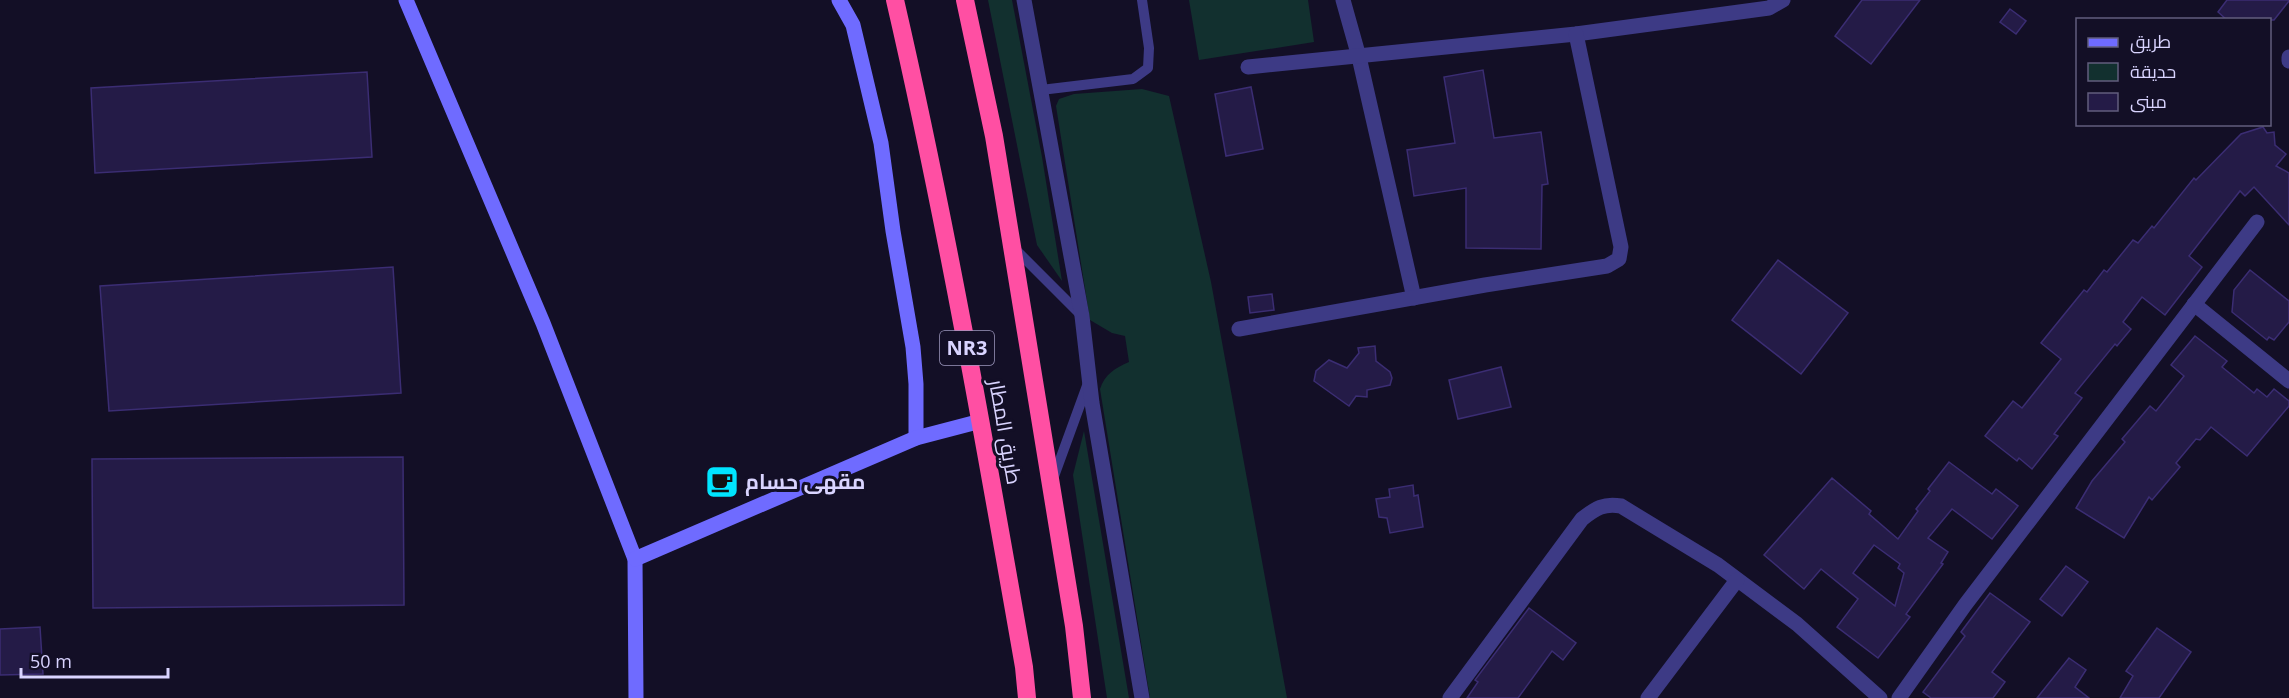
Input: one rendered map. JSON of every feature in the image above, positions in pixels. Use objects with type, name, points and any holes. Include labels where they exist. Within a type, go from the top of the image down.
[{"type":"highway","name":"طريق المطار","points":[[895,0],[921,110],[981,421],[1022,656],[1027,698]]},
{"type":"highway","name":"طريق المطار","points":[[965,0],[994,136],[1074,626],[1082,698]]},
{"type":"street","points":[[406,0],[543,323],[635,559],[636,698]]},
{"type":"street","points":[[839,0],[853,25],[881,143],[913,347],[916,438]]},
{"type":"street","points":[[1024,0],[1082,316],[1090,379],[1142,698]]},
{"type":"street","points":[[1343,0],[1359,57],[1414,298]]},
{"type":"street","points":[[1248,67],[1576,34],[1769,8],[1783,0]]},
{"type":"street","points":[[1239,329],[1607,266],[1619,259],[1621,247],[1576,34]]},
{"type":"street","points":[[1899,698],[1965,605],[2257,222]]},
{"type":"street","points":[[2194,304],[2289,381]]},
{"type":"street","points":[[635,559],[916,438],[981,421]]},
{"type":"street","points":[[1450,698],[1582,519],[1596,508],[1608,504],[1621,506],[1718,565],[1797,624],[1880,698]]},
{"type":"street","points":[[1648,698],[1737,580]]},
{"type":"lane","points":[[1041,90],[1133,80],[1148,68],[1149,48],[1142,0]]},
{"type":"lane","points":[[1012,246],[1082,316]]},
{"type":"lane","points":[[1051,484],[1090,379]]},
{"type":"green space","points":[[988,0],[1012,0],[1042,157],[1062,281],[1037,245]]},
{"type":"green space","points":[[1189,0],[1308,0],[1314,42],[1199,60]]},
{"type":"green space","points":[[1142,89],[1169,96],[1211,282],[1287,698],[1150,698],[1100,389],[1111,372],[1129,362],[1125,336],[1112,333],[1090,320],[1056,106],[1059,99],[1074,94]]},
{"type":"green space","points":[[1084,431],[1129,698],[1107,698],[1073,475]]},
{"type":"building","points":[[1862,0],[1920,0],[1871,64],[1835,36]]},
{"type":"building","points":[[2227,0],[2289,0],[2274,20],[2271,18],[2225,18],[2218,12]]},
{"type":"building","points":[[2010,9],[2026,21],[2016,34],[2000,22]]},
{"type":"building","points":[[1483,70],[1494,138],[1541,132],[1548,184],[1542,185],[1541,249],[1466,248],[1466,188],[1414,196],[1407,150],[1455,143],[1444,77]]},
{"type":"building","points":[[367,72],[372,157],[95,173],[91,88]]},
{"type":"building","points":[[1251,87],[1263,149],[1226,156],[1215,94]]},
{"type":"building","points":[[2263,127],[2267,133],[2274,132],[2275,145],[2286,154],[2276,166],[2289,173],[2289,225],[2254,187],[2245,196],[2240,191],[2189,256],[2202,267],[2165,315],[2142,297],[2123,322],[2131,329],[2117,346],[2115,344],[2075,393],[2082,398],[2054,434],[2058,436],[2032,469],[2019,458],[2017,461],[1985,436],[2013,401],[2022,408],[2061,359],[2041,343],[2084,290],[2087,292],[2104,270],[2107,272],[2133,240],[2138,243],[2152,226],[2154,228],[2194,178],[2196,180],[2241,134]]},
{"type":"building","points":[[1778,260],[1848,313],[1801,374],[1732,320]]},
{"type":"building","points":[[393,267],[401,393],[109,411],[100,286]]},
{"type":"building","points":[[2250,270],[2289,301],[2289,322],[2274,340],[2269,337],[2267,340],[2232,312],[2234,290]]},
{"type":"building","points":[[1272,294],[1274,310],[1250,313],[1248,297]]},
{"type":"building","points":[[2195,336],[2227,361],[2222,367],[2254,393],[2257,389],[2267,397],[2274,389],[2289,401],[2289,406],[2247,456],[2211,427],[2200,440],[2196,439],[2176,463],[2180,467],[2152,500],[2149,497],[2124,538],[2076,508],[2092,481],[2125,442],[2122,439],[2150,406],[2156,411],[2184,376],[2171,365]]},
{"type":"building","points":[[1375,346],[1376,361],[1390,372],[1392,378],[1390,385],[1367,390],[1367,397],[1356,396],[1349,406],[1314,381],[1316,371],[1329,360],[1347,368],[1359,353],[1358,348]]},
{"type":"building","points":[[1501,367],[1511,407],[1458,419],[1449,380]]},
{"type":"building","points":[[403,457],[404,605],[93,608],[92,459]]},
{"type":"building","points":[[1949,462],[1992,494],[1996,489],[2018,506],[1992,539],[1952,509],[1928,538],[1948,552],[1941,563],[1943,564],[1906,614],[1910,617],[1878,658],[1837,627],[1858,599],[1821,569],[1804,589],[1764,555],[1832,478],[1871,511],[1869,514],[1898,539],[1930,491],[1928,489]],"holes":[[[1874,545],[1900,564],[1898,568],[1904,573],[1895,606],[1853,573]]]},
{"type":"building","points":[[1413,485],[1414,496],[1418,495],[1423,527],[1390,533],[1387,518],[1379,517],[1376,499],[1390,497],[1389,489]]},
{"type":"building","points":[[2066,566],[2088,582],[2062,616],[2040,599]]},
{"type":"building","points":[[1990,593],[2030,622],[1992,672],[2005,682],[1993,698],[1931,698],[1923,692],[1965,636],[1961,632]]},
{"type":"building","points":[[1529,608],[1576,643],[1563,660],[1552,651],[1518,698],[1467,698],[1478,682],[1475,680]]},
{"type":"building","points":[[40,627],[43,674],[0,675],[0,629]]},
{"type":"building","points":[[2157,628],[2191,652],[2159,698],[2120,698],[2133,676],[2126,671]]},
{"type":"building","points":[[2069,658],[2086,670],[2075,687],[2089,698],[2037,698]]},
{"type":"place","name":"مقهى حسام","points":[[722,482]]}]
